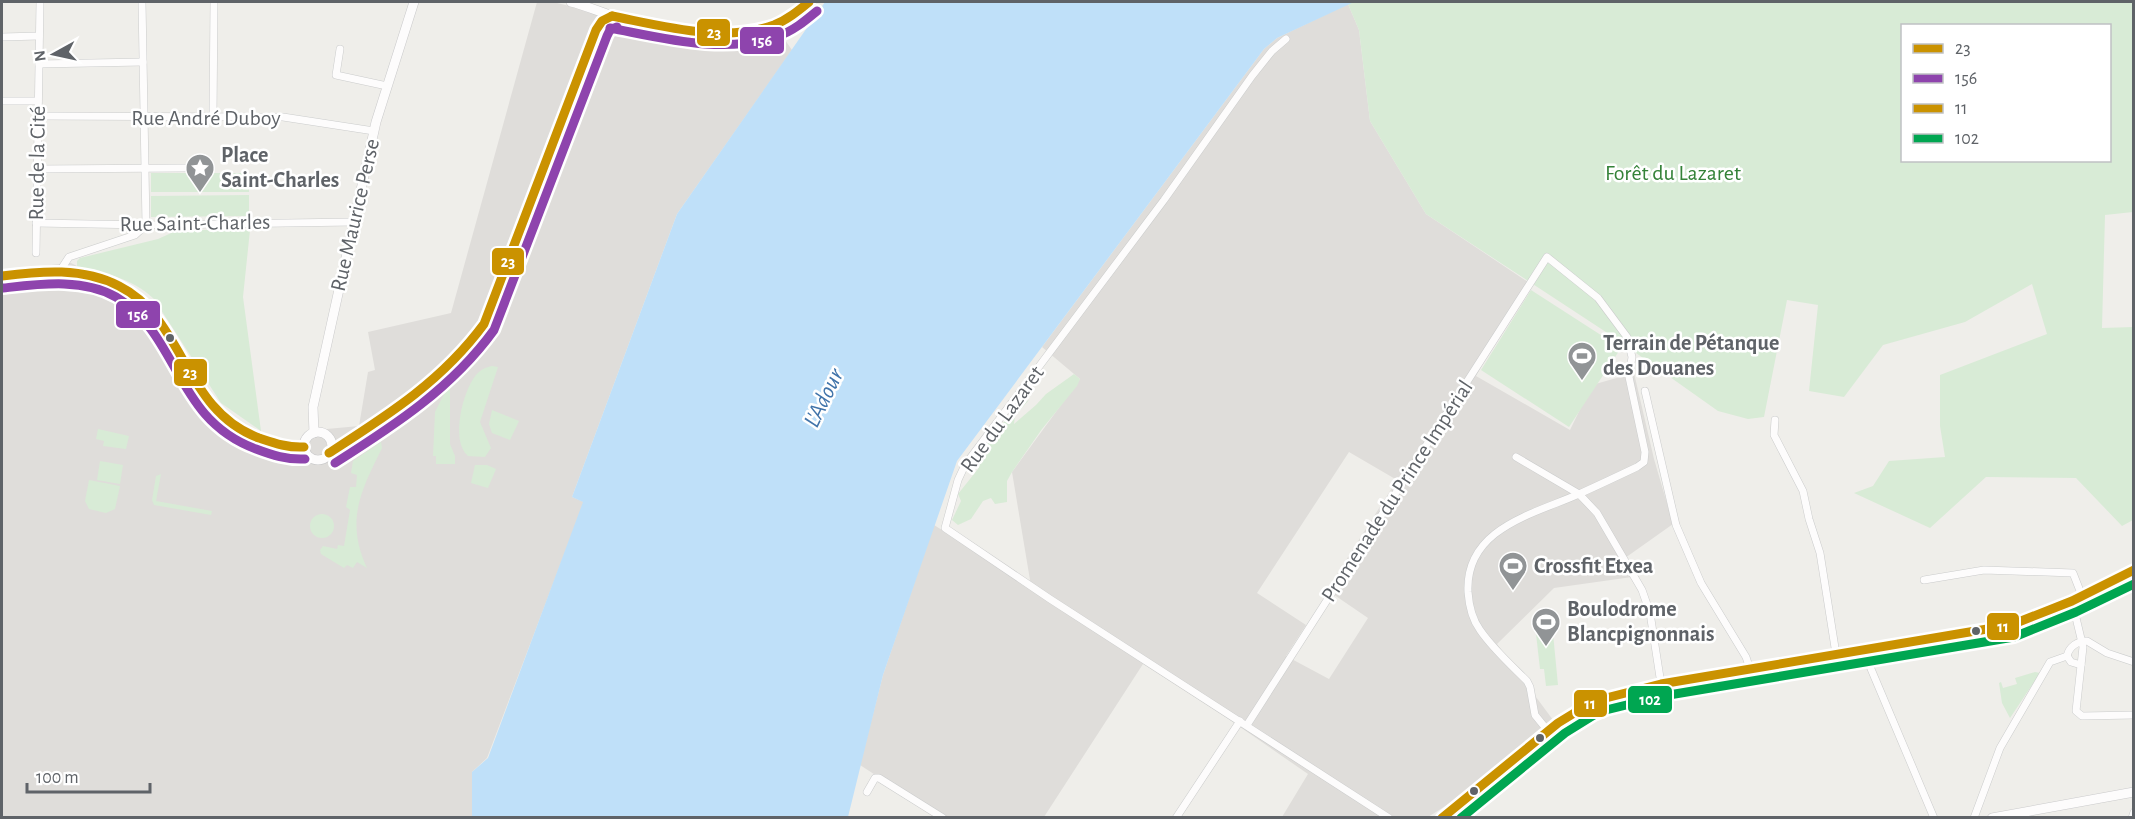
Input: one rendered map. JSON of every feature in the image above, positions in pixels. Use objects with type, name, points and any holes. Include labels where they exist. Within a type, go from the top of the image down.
[{"type":"main road","name":"Rue Maurice Perse","points":[[314,433],[313,407],[374,131],[414,2]]},
{"type":"main road","points":[[570,2],[612,16],[706,32],[740,31],[772,26],[808,2]]},
{"type":"main road","points":[[344,444],[331,443],[322,433],[314,433],[306,438],[304,447],[307,455],[315,460],[323,459],[391,414],[450,367],[484,324],[596,30],[612,16]]},
{"type":"main road","points":[[2,276],[60,271],[110,281],[141,299],[168,335],[200,391],[233,426],[246,435],[261,440],[294,448],[304,447]]},
{"type":"main road","points":[[330,453],[331,443]]},
{"type":"main road","points":[[1441,818],[1548,731],[1577,711],[1602,699],[1661,684],[2011,625],[2072,601],[2133,570]]},
{"type":"main road","points":[[1992,818],[2133,792]]},
{"type":"street","name":"Rue de la Cité","points":[[36,253],[40,2]]},
{"type":"street","points":[[60,271],[69,257],[135,235],[146,225],[142,2]]},
{"type":"street","points":[[213,117],[214,2]]},
{"type":"street","points":[[2,37],[39,36]]},
{"type":"street","name":"Rue du Lazaret","points":[[1286,39],[1272,51],[1252,76],[1164,200],[965,465],[958,480],[945,528],[1050,599],[1389,818]]},
{"type":"street","points":[[340,49],[336,75],[387,86]]},
{"type":"street","points":[[39,64],[143,62]]},
{"type":"street","points":[[2,101],[38,101]]},
{"type":"street","name":"Rue André Duboy","points":[[38,116],[283,117],[374,131]]},
{"type":"street","points":[[37,169],[185,168]]},
{"type":"street","name":"Rue Saint-Charles","points":[[36,223],[146,225],[353,222]]},
{"type":"street","name":"Promenade du Prince Impérial","points":[[1247,725],[1547,256],[1598,298],[1630,343],[1632,357],[1629,377],[1645,452],[1644,462],[1637,467],[1579,494]]},
{"type":"street","points":[[1645,391],[1676,525],[1701,583],[1746,657],[1750,669]]},
{"type":"street","points":[[1775,420],[1774,435],[1803,491],[1820,553],[1836,654]]},
{"type":"street","points":[[1516,457],[1579,494],[1597,513],[1642,590],[1650,613],[1661,684]]},
{"type":"street","points":[[1548,731],[1535,715],[1527,681],[1488,640],[1474,620],[1468,582],[1474,559],[1483,543],[1516,520],[1579,494]]},
{"type":"street","points":[[1924,580],[1983,570],[2073,573],[2082,596]]},
{"type":"street","points":[[2072,601],[2082,641],[2078,713],[2082,716],[2133,715]]},
{"type":"street","points":[[2081,664],[2071,662],[2067,656],[2068,650],[2082,641],[2133,662]]},
{"type":"street","points":[[1863,650],[1934,818]]},
{"type":"street","points":[[1974,818],[2000,748],[2050,662],[2067,656]]},
{"type":"street","points":[[1176,818],[1240,721]]},
{"type":"street","points":[[867,792],[874,778],[879,778],[943,818]]},
{"type":"street","points":[[2132,818],[2133,812]]},
{"type":"shaded area","points":[[537,2],[553,2],[720,43],[754,38],[778,30],[792,50],[677,214],[572,497],[584,502],[487,758],[472,772],[472,817],[2,817],[2,270],[71,263],[145,300],[170,357],[207,415],[226,433],[260,449],[286,453],[290,456],[316,430],[359,426],[368,372],[375,370],[368,332],[451,313]]},
{"type":"shaded area","points":[[1348,4],[1359,30],[1370,121],[1426,214],[1528,282],[1476,376],[1570,430],[1592,385],[1634,373],[1654,459],[1673,524],[1625,558],[1632,577],[1554,588],[1497,644],[1553,720],[1466,793],[1428,817],[1282,817],[1308,774],[1143,664],[1044,817],[940,817],[860,765],[883,675],[934,525],[1031,586],[1012,472],[1080,379],[1042,347],[1264,49],[1277,38]],"holes":[[[1349,452],[1397,480],[1327,590],[1368,618],[1329,679],[1286,656],[1306,625],[1257,593]]]},
{"type":"green space","name":"Forêt du Lazaret","points":[[1354,2],[2133,2],[2133,212],[2105,215],[2102,328],[2133,327],[2133,520],[2122,526],[2076,478],[1986,477],[1930,528],[1854,493],[1873,486],[1889,461],[1945,457],[1940,426],[1940,375],[2047,334],[2032,284],[1965,322],[1883,345],[1844,397],[1809,391],[1818,305],[1787,300],[1764,417],[1748,419],[1718,411],[1612,336],[1426,214],[1370,121],[1359,30],[1348,4]]},
{"type":"green space","points":[[151,173],[249,173],[249,192],[151,192]]},
{"type":"green space","points":[[249,195],[249,216],[151,217],[151,196]]},
{"type":"green space","points":[[178,230],[250,230],[243,297],[261,431],[221,403],[154,299],[127,281],[77,267],[77,261],[80,258],[158,239]]},
{"type":"green space","points":[[1531,290],[1621,348],[1569,427],[1481,370]]},
{"type":"green space","points":[[492,366],[498,367],[480,422],[491,448],[485,457],[468,456],[460,439],[460,416],[463,403],[476,375]]},
{"type":"green space","points":[[1074,374],[1080,379],[1077,386],[1042,429],[1007,481],[1007,502],[995,504],[991,498],[983,501],[971,519],[958,525],[952,520],[961,501],[958,494],[978,469],[978,460],[985,447],[1008,417],[1029,400],[1015,416],[1014,424],[1046,394]]},
{"type":"green space","points":[[450,387],[450,444],[455,456],[455,464],[436,464],[436,456],[433,456],[435,412],[447,388]]},
{"type":"green space","points":[[492,410],[519,421],[510,440],[492,433],[489,424]]},
{"type":"green space","points":[[98,429],[129,436],[126,449],[103,446],[104,441],[96,439]]},
{"type":"green space","points":[[381,442],[382,448],[358,506],[357,535],[367,568],[357,562],[353,568],[347,565],[344,568],[321,554],[320,550],[323,546],[337,549],[338,545],[344,546],[350,510],[346,507],[350,487],[356,487],[357,475],[351,473],[353,461]]},
{"type":"green space","points":[[100,461],[123,465],[120,484],[97,480]]},
{"type":"green space","points":[[475,465],[487,465],[496,469],[488,488],[471,483]]},
{"type":"green space","points":[[161,474],[156,501],[212,511],[211,515],[154,505],[152,500],[156,476]]},
{"type":"green space","points":[[89,480],[120,486],[115,509],[106,513],[89,509],[85,501]]},
{"type":"green space","points":[[322,514],[327,515],[333,521],[333,531],[327,537],[322,538],[317,537],[311,531],[310,526],[311,521],[317,515]]},
{"type":"green space","name":"Boulodrome Blancpignonnais","points":[[1552,623],[1558,685],[1546,686],[1544,669],[1540,669],[1535,625]]},
{"type":"green space","points":[[2035,672],[2040,673],[2010,718],[2002,703],[1999,683],[2001,682],[2003,688],[2017,684],[2015,678]]},
{"type":"water","name":"L'Adour","points":[[825,2],[1354,2],[1277,38],[1264,49],[957,461],[883,675],[848,817],[472,817],[472,772],[488,758],[583,502],[572,497],[677,214]]},
{"type":"transit line","name":"23","points":[[612,16],[693,31],[734,33],[774,25],[788,18],[809,2]]},
{"type":"transit line","name":"156","points":[[610,28],[694,43],[737,44],[758,42],[783,34],[817,11]]},
{"type":"transit line","name":"23","points":[[329,453],[413,396],[450,363],[484,324],[596,30],[602,21],[612,16]]},
{"type":"transit line","name":"156","points":[[335,463],[401,420],[441,388],[478,351],[494,330],[607,36],[610,30],[617,27]]},
{"type":"transit line","name":"23","points":[[2,276],[47,272],[76,273],[119,286],[141,301],[158,320],[214,407],[234,425],[270,442],[304,447]]},
{"type":"transit line","name":"156","points":[[3,288],[46,284],[76,285],[90,287],[116,297],[137,313],[153,333],[193,398],[209,418],[229,435],[256,449],[280,457],[305,459]]},
{"type":"transit line","name":"11","points":[[1442,818],[1558,723],[1589,704],[1602,699],[1661,684],[2011,625],[2072,601],[2134,570]]},
{"type":"transit line","name":"102","points":[[1461,818],[1565,733],[1606,710],[1663,696],[2014,637],[2076,612],[2134,584]]},
{"type":"place","name":"Place Saint-Charles","points":[[200,194]]},
{"type":"place","name":"Terrain de Pétanque des Douanes","points":[[1582,382]]},
{"type":"place","name":"Crossfit Etxea","points":[[1513,592]]},
{"type":"place","name":"Boulodrome Blancpignonnais","points":[[1546,648]]}]
